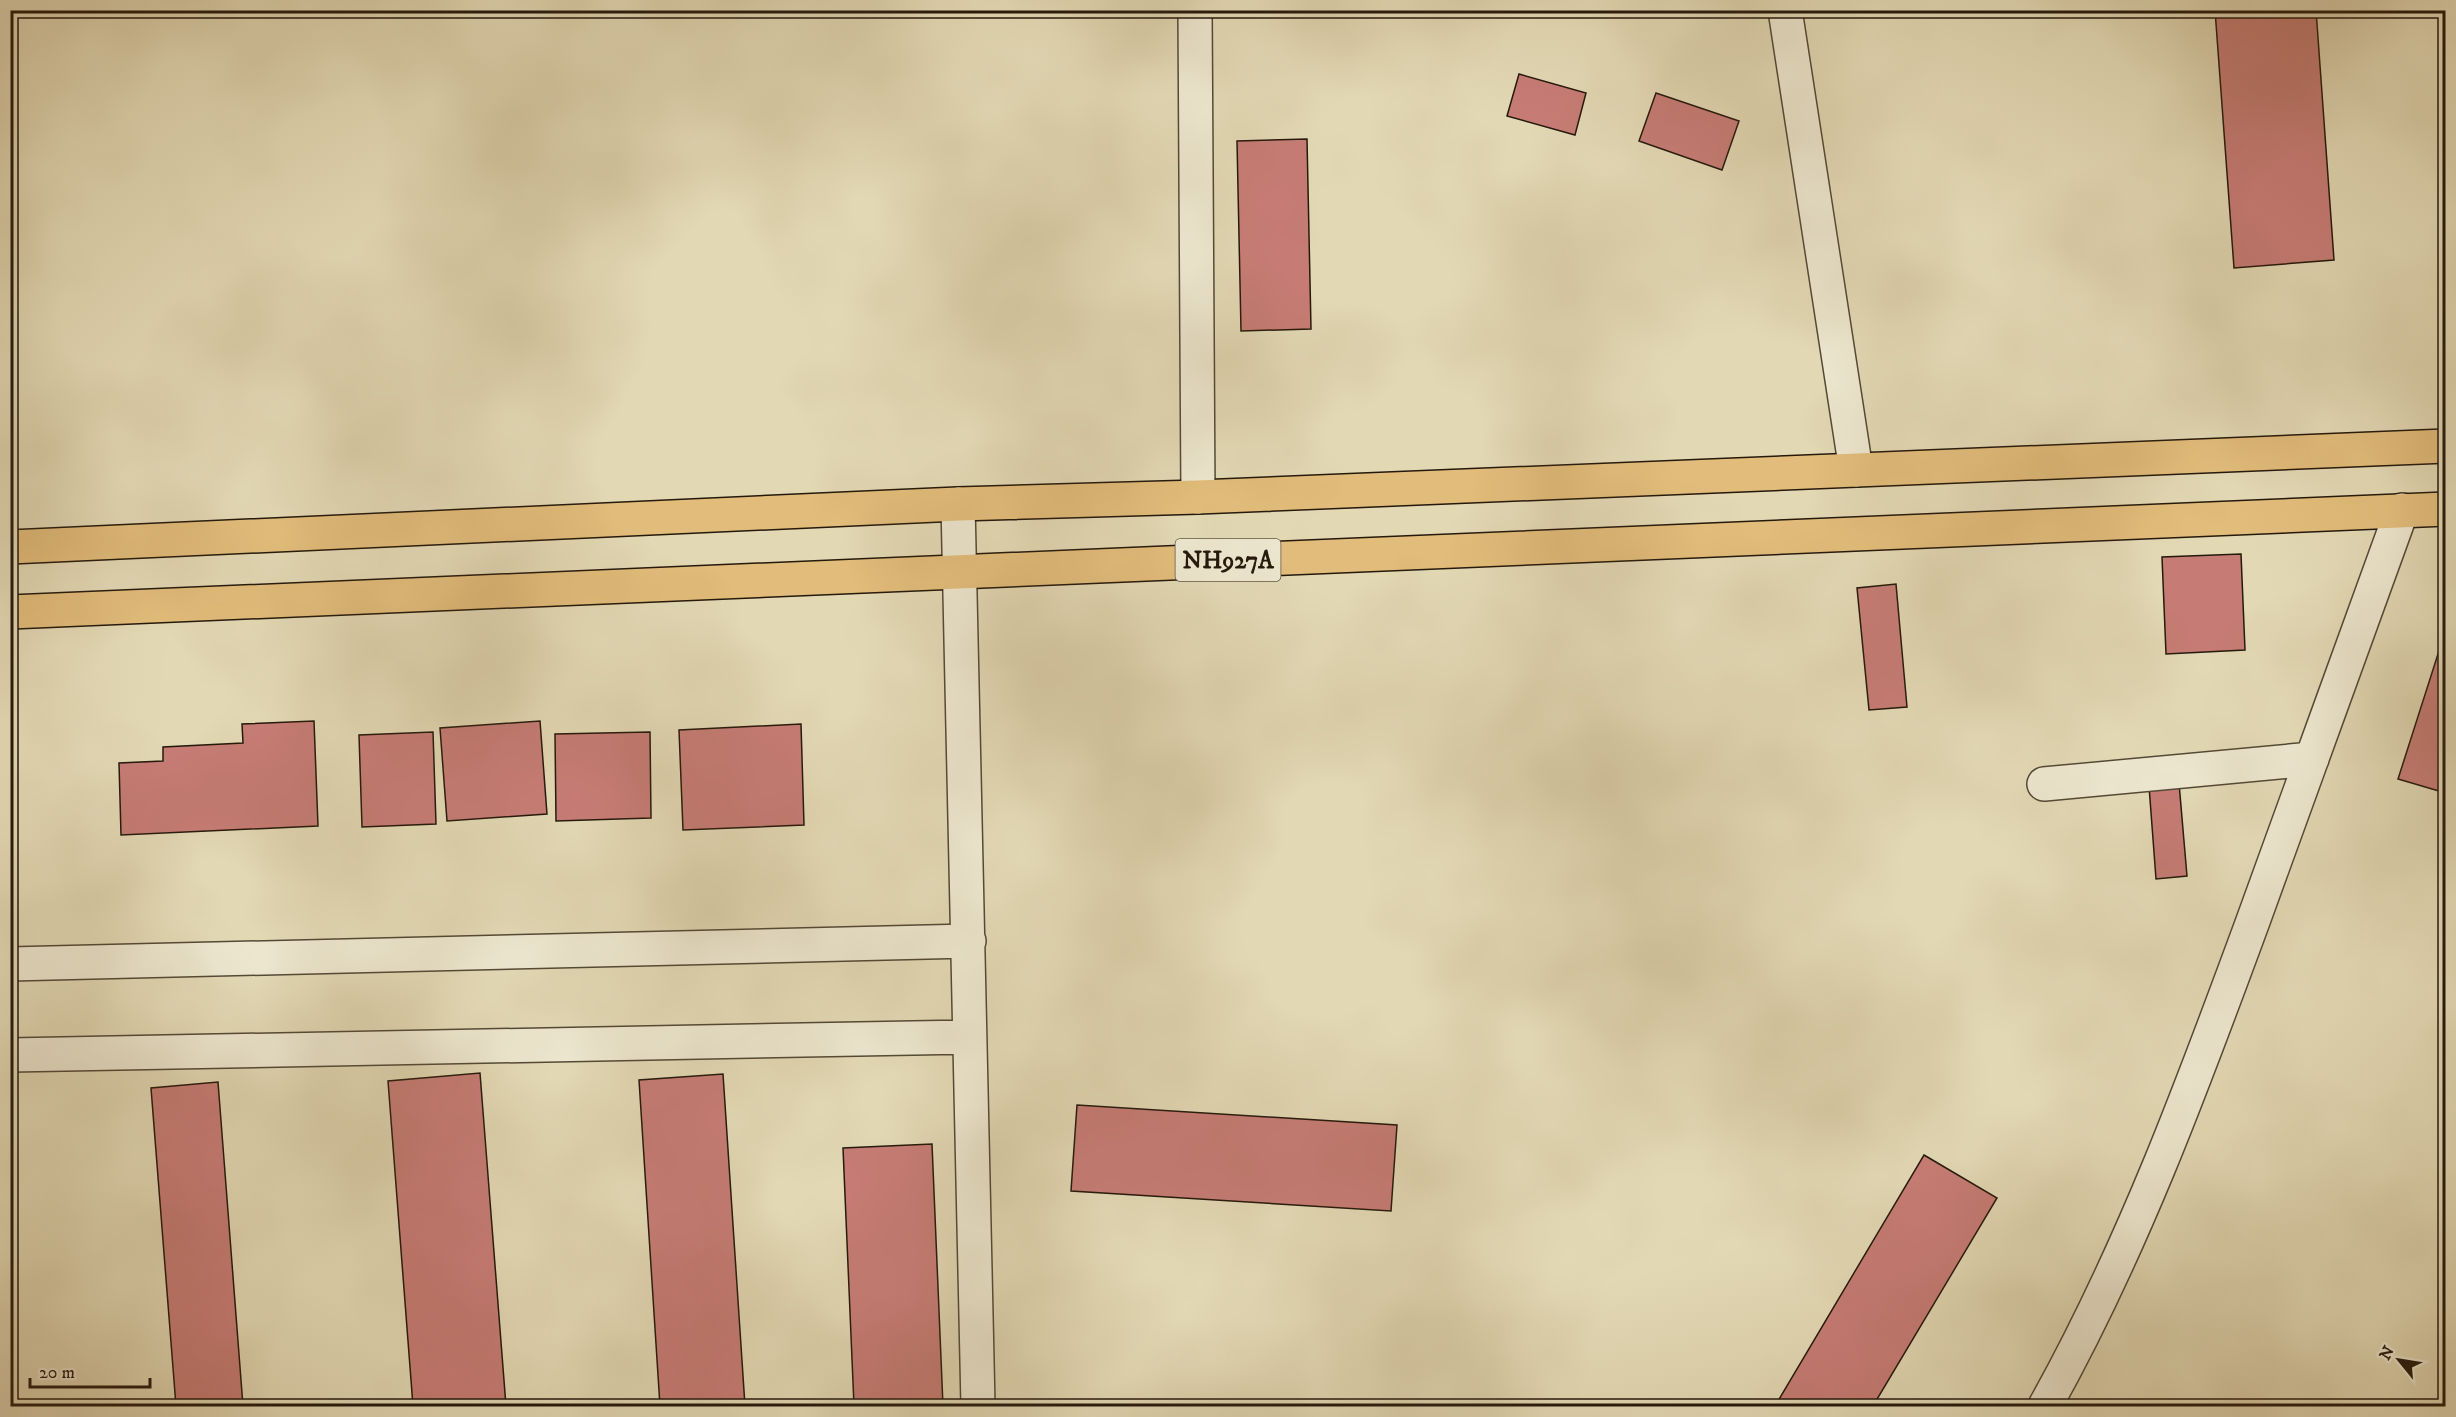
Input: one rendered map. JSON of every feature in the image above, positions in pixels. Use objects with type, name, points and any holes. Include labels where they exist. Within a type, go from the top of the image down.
[{"type":"highway","points":[[10,547],[958,504],[2445,446]]},
{"type":"highway","name":"NH927A","points":[[10,612],[2445,509]]},
{"type":"lane","points":[[1195,10],[1198,496]]},
{"type":"lane","points":[[1785,10],[1856,470]]},
{"type":"lane","points":[[958,504],[969,940],[968,1037],[978,1407]]},
{"type":"lane","points":[[2045,1407],[2076,1351],[2140,1213],[2199,1068],[2402,510]]},
{"type":"lane","points":[[2044,784],[2312,759]]},
{"type":"lane","points":[[10,964],[969,940]]},
{"type":"lane","points":[[10,1055],[968,1037]]},
{"type":"building","points":[[2215,10],[2316,10],[2334,260],[2234,268]]},
{"type":"building","points":[[1519,74],[1586,93],[1575,135],[1507,116]]},
{"type":"building","points":[[1656,93],[1739,121],[1722,170],[1639,141]]},
{"type":"building","points":[[1307,139],[1311,329],[1241,331],[1237,141]]},
{"type":"building","points":[[2241,554],[2245,650],[2166,654],[2162,557]]},
{"type":"building","points":[[1896,584],[1907,707],[1869,710],[1857,588]]},
{"type":"building","points":[[2446,629],[2446,772],[2439,791],[2398,779]]},
{"type":"building","points":[[314,721],[318,826],[121,835],[119,763],[163,761],[163,747],[243,743],[242,724]]},
{"type":"building","points":[[540,721],[547,814],[447,821],[440,728]]},
{"type":"building","points":[[801,724],[804,825],[683,830],[679,730]]},
{"type":"building","points":[[433,732],[436,824],[362,827],[359,735]]},
{"type":"building","points":[[650,732],[651,818],[556,821],[555,734]]},
{"type":"building","points":[[2179,783],[2187,876],[2156,879],[2149,786]]},
{"type":"building","points":[[480,1073],[506,1406],[413,1406],[388,1081]]},
{"type":"building","points":[[723,1074],[745,1406],[660,1406],[639,1080]]},
{"type":"building","points":[[218,1082],[243,1406],[176,1406],[151,1088]]},
{"type":"building","points":[[1077,1105],[1397,1125],[1391,1211],[1071,1191]]},
{"type":"building","points":[[932,1144],[943,1406],[854,1406],[843,1148]]},
{"type":"building","points":[[1924,1155],[1997,1198],[1873,1406],[1775,1406]]}]
